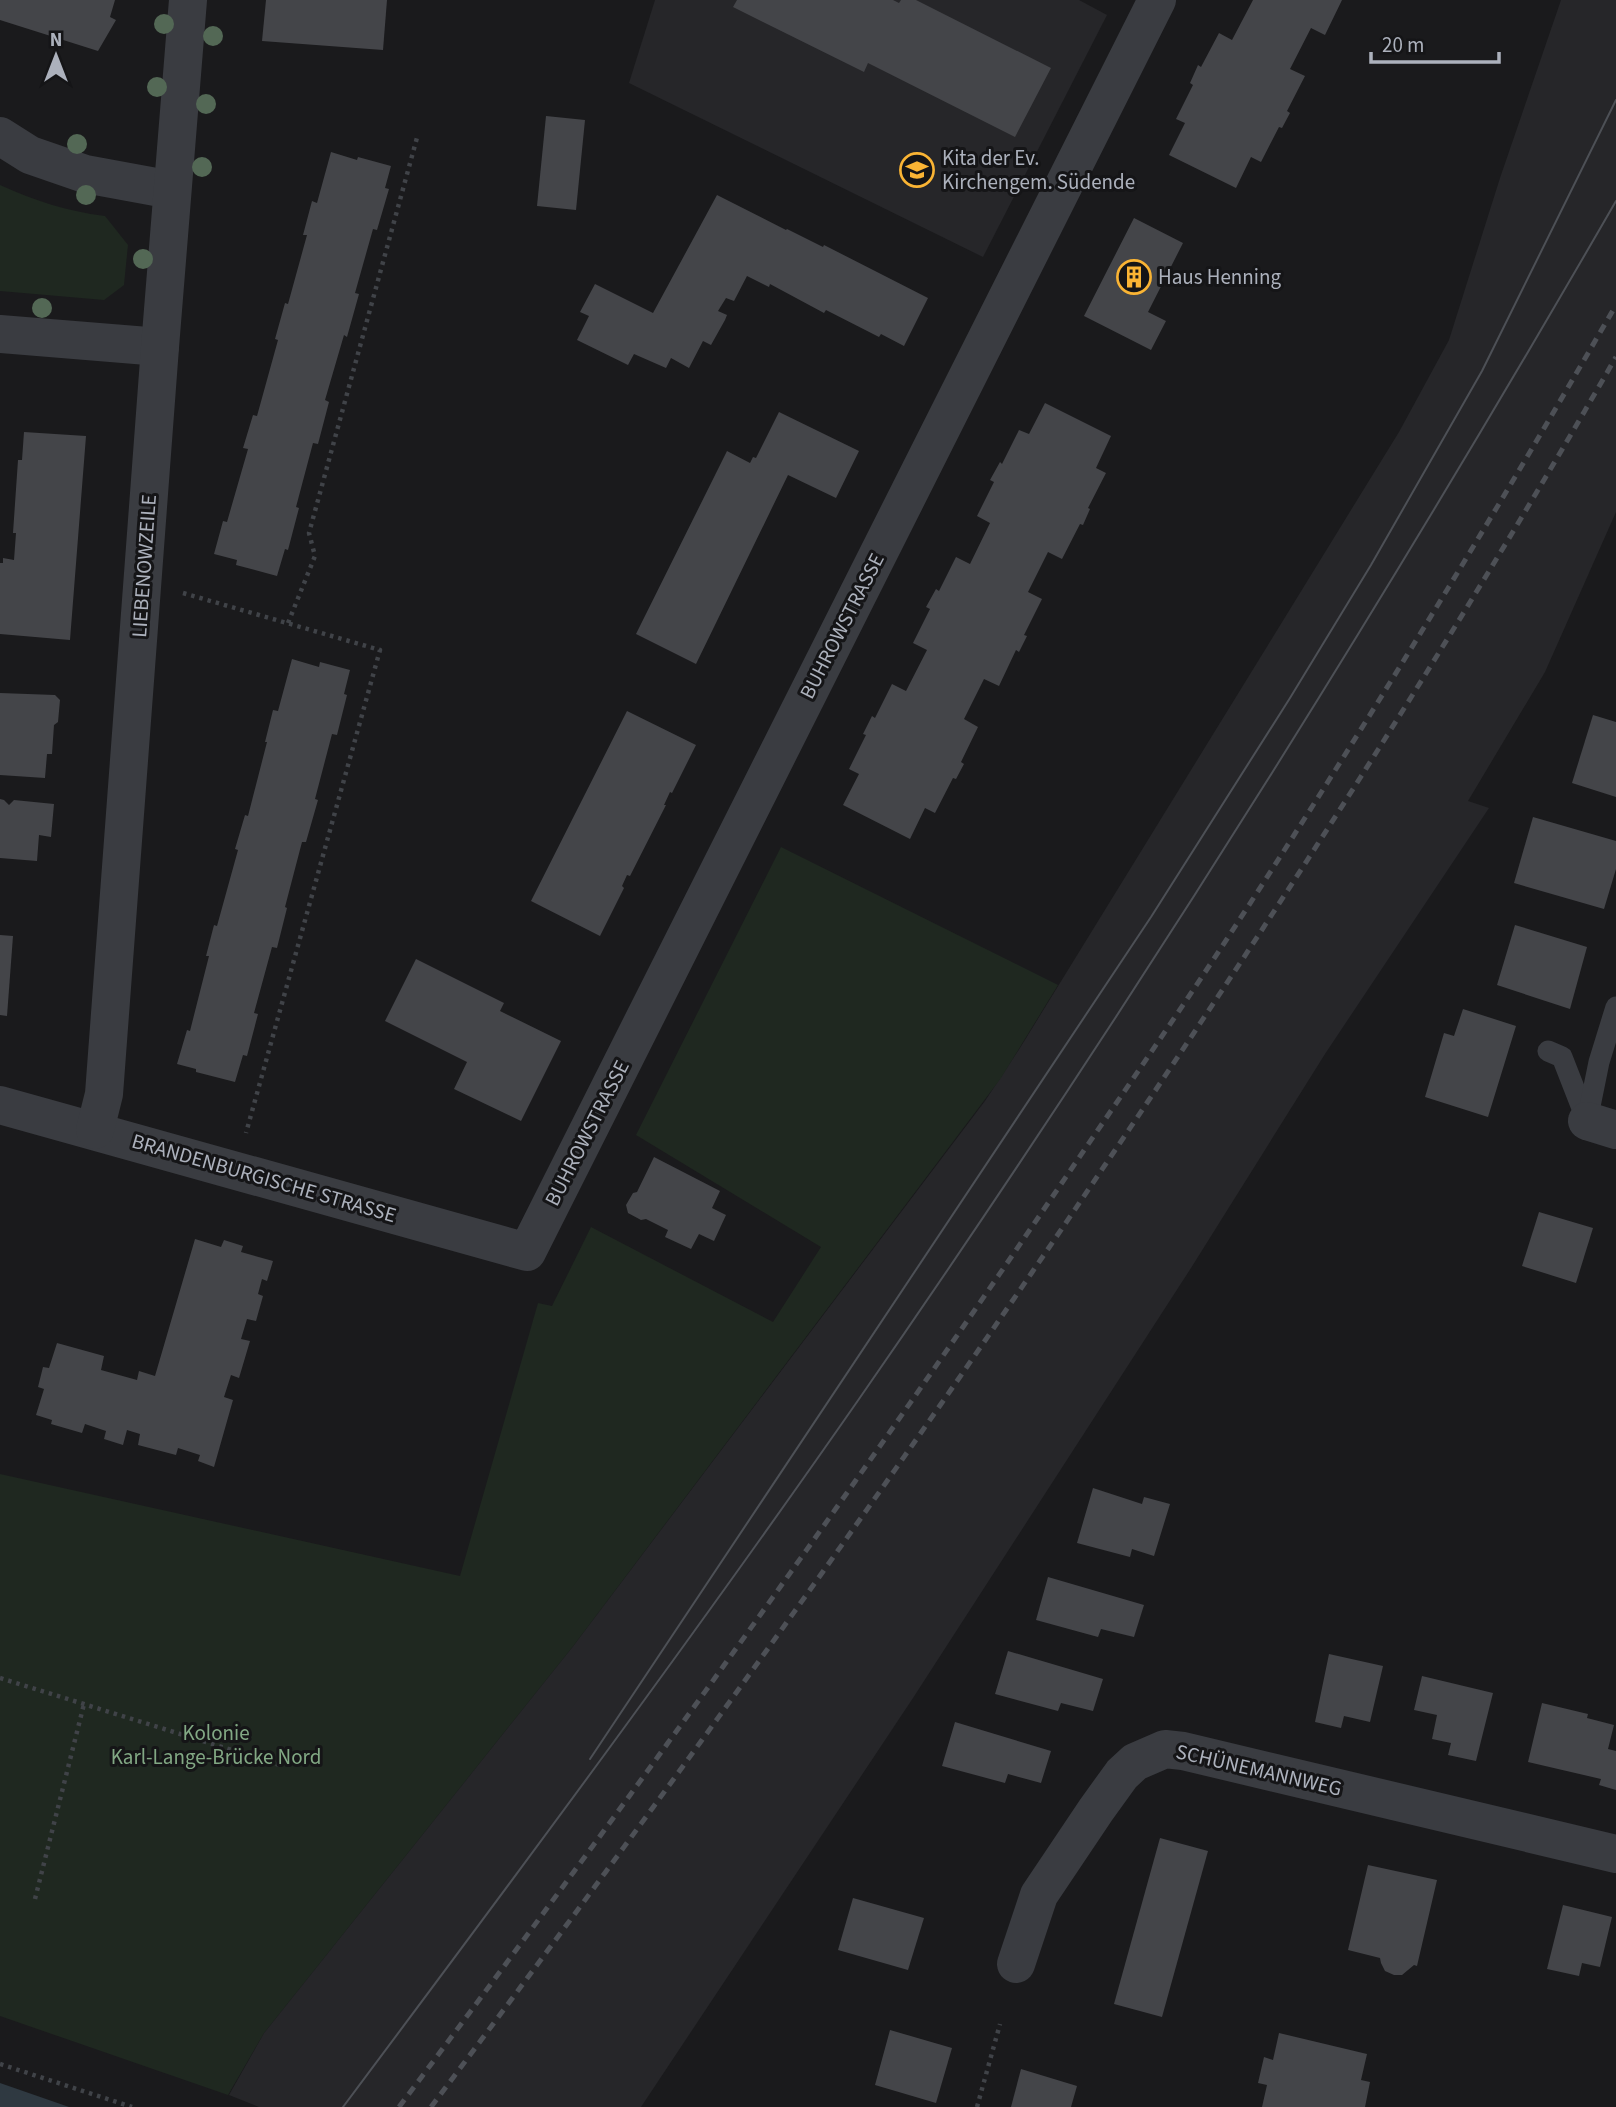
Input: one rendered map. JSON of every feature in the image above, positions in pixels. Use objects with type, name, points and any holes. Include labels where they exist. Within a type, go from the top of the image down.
[{"type":"street","name":"LIEBENOWZEILE","points":[[95,1130],[104,1094],[188,0]]},
{"type":"street","name":"BUHROWSTRASSE","points":[[527,1252],[1157,0]]},
{"type":"street","points":[[0,136],[30,155],[85,174],[172,190]]},
{"type":"street","points":[[0,334],[160,347]]},
{"type":"street","name":"BRANDENBURGISCHE STRASSE","points":[[0,1105],[527,1252]]},
{"type":"street","name":"SCHÜNEMANNWEG","points":[[1016,1964],[1039,1895],[1096,1810],[1122,1774],[1135,1762],[1165,1749],[1184,1751],[1616,1854]]},
{"type":"lane","points":[[1601,1126],[1599,1062],[1616,1007]]},
{"type":"lane","points":[[1548,1051],[1562,1058],[1601,1126]]},
{"type":"path","points":[[288,623],[316,556],[309,533],[418,134]]},
{"type":"path","points":[[179,592],[380,650],[245,1137]]},
{"type":"path","points":[[0,1678],[280,1765]]},
{"type":"path","points":[[35,1899],[83,1704]]},
{"type":"path","points":[[977,2107],[1000,2024]]},
{"type":"path","points":[[0,2064],[132,2107]]},
{"type":"shaded area","name":"Kita der Ev. Kirchengem. Südende","points":[[655,0],[1079,0],[1107,15],[983,257],[629,83]]},
{"type":"shaded area","points":[[1561,0],[1616,0],[1616,512],[1545,672],[1468,801],[1489,808],[1325,1054],[1191,1268],[913,1698],[641,2107],[259,2107],[229,2095],[264,2033],[574,1645],[985,1101],[1020,1048],[1399,432],[1449,340],[1500,178]]},
{"type":"shaded area","points":[[0,2083],[69,2107],[0,2107]]},
{"type":"green space","points":[[0,185],[51,205],[105,216],[128,245],[124,285],[104,300],[0,291]]},
{"type":"green space","name":"Kolonie Karl-Lange-Brücke Nord","points":[[781,847],[1058,985],[1001,1078],[574,1645],[264,2033],[228,2095],[0,2016],[0,1474],[460,1576],[538,1303],[552,1306],[591,1227],[773,1322],[821,1247],[636,1135]]},
{"type":"building","points":[[0,0],[115,0],[110,17],[116,20],[98,51],[0,20]]},
{"type":"building","points":[[266,0],[387,0],[383,50],[262,41]]},
{"type":"building","points":[[737,0],[893,0],[899,3],[901,0],[916,0],[1051,68],[1015,137],[868,63],[864,72],[733,7]]},
{"type":"building","points":[[1253,0],[1342,0],[1325,35],[1311,28],[1290,69],[1305,76],[1287,111],[1290,113],[1282,128],[1279,127],[1261,162],[1251,157],[1236,188],[1169,155],[1185,123],[1176,119],[1193,85],[1190,83],[1198,65],[1201,67],[1219,33],[1232,40]]},
{"type":"building","points":[[546,116],[585,120],[576,210],[537,206]]},
{"type":"building","points":[[331,152],[391,166],[385,188],[389,189],[377,230],[373,229],[355,293],[359,294],[347,337],[344,335],[325,400],[329,402],[318,444],[313,443],[288,550],[285,549],[277,576],[236,565],[237,560],[214,554],[223,521],[227,522],[248,449],[243,448],[253,415],[257,416],[278,340],[275,339],[285,303],[288,304],[307,235],[303,235],[312,201],[317,203]]},
{"type":"building","points":[[717,195],[928,298],[904,346],[881,334],[879,337],[826,310],[824,313],[770,284],[769,287],[747,276],[734,301],[726,298],[718,311],[727,315],[711,345],[703,341],[689,368],[671,358],[666,368],[634,354],[628,365],[577,340],[589,316],[580,312],[595,284],[653,313]]},
{"type":"building","name":"Haus Henning","points":[[1134,218],[1183,243],[1148,312],[1166,321],[1151,350],[1084,316]]},
{"type":"building","points":[[1045,403],[1111,436],[1096,468],[1106,473],[1088,508],[1090,509],[1083,525],[1080,524],[1062,559],[1048,552],[1028,592],[1042,599],[1024,635],[1027,636],[1019,652],[1016,650],[999,686],[984,679],[964,719],[978,727],[961,762],[964,764],[956,779],[953,778],[935,813],[925,808],[910,839],[843,805],[859,774],[849,769],[872,716],[875,718],[892,684],[906,691],[927,650],[913,643],[930,609],[926,607],[936,589],[939,591],[956,557],[970,564],[990,523],[977,516],[994,482],[990,480],[1000,462],[1002,464],[1019,430],[1029,434]]},
{"type":"building","points":[[779,412],[859,451],[836,498],[788,475],[696,664],[636,634],[727,451],[750,463],[753,457],[756,458]]},
{"type":"building","points":[[24,432],[86,436],[70,640],[0,634],[0,563],[3,563],[3,558],[14,560],[18,460],[22,460]]},
{"type":"building","points":[[292,659],[319,667],[320,662],[350,670],[344,694],[347,695],[337,735],[332,734],[306,842],[302,842],[277,948],[272,947],[254,1013],[258,1014],[247,1056],[243,1055],[235,1082],[177,1064],[187,1030],[190,1031],[214,925],[217,926],[245,815],[248,816],[273,710],[278,711]]},
{"type":"building","points":[[0,693],[55,695],[60,700],[58,722],[54,725],[52,754],[47,754],[45,778],[0,775]]},
{"type":"building","points":[[627,711],[696,745],[630,876],[627,875],[622,886],[624,888],[600,936],[531,901]]},
{"type":"building","points":[[1593,715],[1616,722],[1616,797],[1572,783]]},
{"type":"building","points":[[0,799],[9,805],[14,800],[54,804],[51,837],[39,835],[37,861],[0,858]]},
{"type":"building","points":[[1533,817],[1616,841],[1616,869],[1604,909],[1514,883]]},
{"type":"building","points":[[1515,925],[1587,947],[1570,1009],[1497,985]]},
{"type":"building","points":[[0,935],[13,936],[7,1016],[0,1015]]},
{"type":"building","points":[[416,959],[504,1003],[500,1011],[561,1041],[521,1121],[454,1089],[467,1062],[385,1021]]},
{"type":"building","points":[[1463,1009],[1516,1026],[1488,1117],[1425,1097],[1444,1033],[1454,1036]]},
{"type":"building","points":[[654,1157],[720,1191],[712,1208],[726,1215],[714,1241],[699,1234],[691,1249],[665,1237],[668,1230],[628,1213],[626,1205],[633,1193],[637,1192]]},
{"type":"building","points":[[1539,1212],[1593,1228],[1576,1283],[1522,1266]]},
{"type":"building","points":[[195,1239],[221,1247],[224,1240],[243,1246],[241,1252],[273,1261],[267,1281],[262,1279],[258,1294],[263,1296],[256,1321],[247,1319],[241,1339],[250,1341],[239,1378],[231,1375],[224,1397],[233,1400],[214,1467],[198,1461],[200,1455],[178,1448],[176,1455],[138,1445],[140,1434],[127,1430],[123,1445],[104,1439],[106,1431],[85,1424],[82,1433],[51,1424],[52,1420],[36,1415],[44,1389],[38,1387],[43,1367],[49,1368],[57,1343],[104,1356],[101,1370],[137,1380],[139,1371],[155,1376]]},
{"type":"building","points":[[1093,1488],[1142,1504],[1144,1497],[1170,1504],[1154,1556],[1132,1549],[1130,1557],[1077,1543]]},
{"type":"building","points":[[1048,1577],[1144,1605],[1134,1637],[1101,1629],[1098,1637],[1036,1620]]},
{"type":"building","points":[[1008,1651],[1103,1679],[1093,1711],[1061,1703],[1058,1711],[995,1694]]},
{"type":"building","points":[[1329,1654],[1383,1666],[1370,1722],[1344,1716],[1341,1728],[1315,1722]]},
{"type":"building","points":[[1422,1676],[1493,1693],[1476,1761],[1448,1755],[1451,1743],[1432,1739],[1437,1715],[1414,1710]]},
{"type":"building","points":[[1542,1703],[1588,1714],[1587,1718],[1614,1725],[1608,1749],[1616,1751],[1616,1790],[1599,1785],[1601,1779],[1528,1762]]},
{"type":"building","points":[[955,1722],[1051,1751],[1041,1783],[1008,1774],[1005,1783],[942,1766]]},
{"type":"building","points":[[1160,1838],[1208,1851],[1162,2017],[1114,2004]]},
{"type":"building","points":[[1368,1865],[1437,1880],[1417,1966],[1414,1965],[1402,1975],[1385,1971],[1380,1958],[1348,1950]]},
{"type":"building","points":[[853,1898],[924,1918],[908,1970],[838,1950]]},
{"type":"building","points":[[1563,1905],[1612,1917],[1600,1967],[1582,1963],[1579,1976],[1547,1969]]},
{"type":"building","points":[[890,2030],[952,2048],[936,2103],[875,2085]]},
{"type":"building","points":[[1279,2033],[1367,2054],[1361,2080],[1370,2082],[1365,2107],[1262,2107],[1267,2085],[1258,2083],[1264,2057],[1273,2060]]},
{"type":"building","points":[[1021,2069],[1077,2086],[1071,2107],[1011,2107]]},
{"type":"tram line","points":[[590,1759],[1151,917],[1290,698],[1371,565],[1482,371],[1616,100]]},
{"type":"tram line","points":[[343,2107],[733,1578],[859,1399],[1058,1105],[1155,957],[1344,657],[1616,201]]},
{"type":"railway","points":[[399,2107],[657,1758],[826,1522],[1185,1003],[1423,629],[1616,305]]},
{"type":"railway","points":[[431,2107],[774,1640],[1024,1285],[1238,966],[1368,766],[1494,563],[1616,357]]},
{"type":"place","name":"Kita der Ev. Kirchengem. Südende","points":[[917,170]]},
{"type":"place","name":"Haus Henning","points":[[1134,277]]}]
